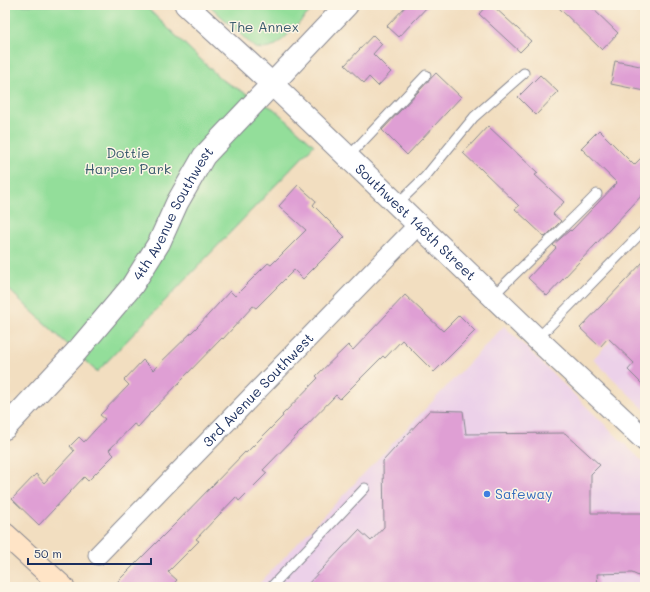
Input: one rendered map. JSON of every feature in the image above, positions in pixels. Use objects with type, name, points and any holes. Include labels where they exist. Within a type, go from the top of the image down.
[{"type":"main road","points":[[5,534],[63,587]]},
{"type":"street","name":"Southwest 146th Street","points":[[186,5],[272,84],[537,339],[645,440]]},
{"type":"street","name":"4th Avenue Southwest","points":[[5,428],[77,351],[132,286],[158,243],[177,203],[204,156],[347,5]]},
{"type":"street","name":"3rd Avenue Southwest","points":[[98,555],[418,225]]},
{"type":"lane","points":[[397,204],[425,177],[474,117],[524,73]]},
{"type":"lane","points":[[348,157],[426,75]]},
{"type":"lane","points":[[493,296],[597,194]]},
{"type":"lane","points":[[537,339],[645,229]]},
{"type":"lane","points":[[271,587],[365,488]]},
{"type":"shaded area","points":[[645,305],[645,410],[593,359]]},
{"type":"shaded area","points":[[504,326],[645,464],[645,587],[256,587]]},
{"type":"green space","name":"Dottie Harper Park","points":[[5,5],[144,5],[222,80],[274,109],[314,145],[97,372],[5,286]]},
{"type":"green space","name":"The Annex","points":[[209,5],[316,5],[294,29],[275,46],[262,49],[255,48]]},
{"type":"building","points":[[407,5],[429,5],[399,37],[387,26]]},
{"type":"building","points":[[487,5],[492,5],[531,41],[520,52],[479,14]]},
{"type":"building","points":[[556,5],[589,5],[618,33],[602,50]]},
{"type":"building","points":[[373,35],[382,44],[373,54],[391,72],[378,86],[369,77],[364,83],[345,65]]},
{"type":"building","points":[[615,61],[645,67],[645,91],[611,84]]},
{"type":"building","points":[[436,73],[461,97],[407,155],[382,130]]},
{"type":"building","points":[[540,75],[558,92],[536,115],[518,97]]},
{"type":"building","points":[[488,126],[538,173],[535,175],[564,202],[553,214],[561,221],[545,237],[515,209],[519,206],[463,153]]},
{"type":"building","points":[[599,130],[634,165],[645,154],[645,192],[547,296],[528,278],[556,248],[553,245],[570,230],[571,231],[617,183],[581,148]]},
{"type":"building","points":[[298,185],[316,201],[313,205],[345,237],[303,279],[294,270],[256,308],[253,306],[138,427],[134,424],[109,450],[114,455],[88,481],[84,477],[39,525],[12,499],[36,474],[44,483],[74,451],[70,446],[79,437],[84,442],[105,419],[100,415],[129,385],[124,380],[143,360],[153,370],[198,326],[230,291],[235,296],[268,263],[271,265],[306,230],[279,206]]},
{"type":"building","points":[[645,260],[645,387],[628,370],[634,363],[608,338],[600,347],[580,328]]},
{"type":"building","points":[[405,295],[443,331],[459,315],[475,331],[434,372],[402,340],[385,358],[383,356],[340,399],[336,395],[263,470],[267,473],[239,501],[236,497],[196,539],[199,541],[168,572],[177,580],[171,587],[112,587],[245,452],[246,453],[283,416],[282,415],[318,378],[316,376],[348,345],[353,350]]},
{"type":"building","name":"Safeway","points":[[430,410],[463,411],[466,434],[565,433],[600,465],[591,474],[591,513],[645,513],[645,579],[632,573],[597,574],[598,587],[305,587],[359,530],[371,541],[384,527],[383,461]]},
{"type":"place","name":"Safeway","points":[[487,494]]}]
